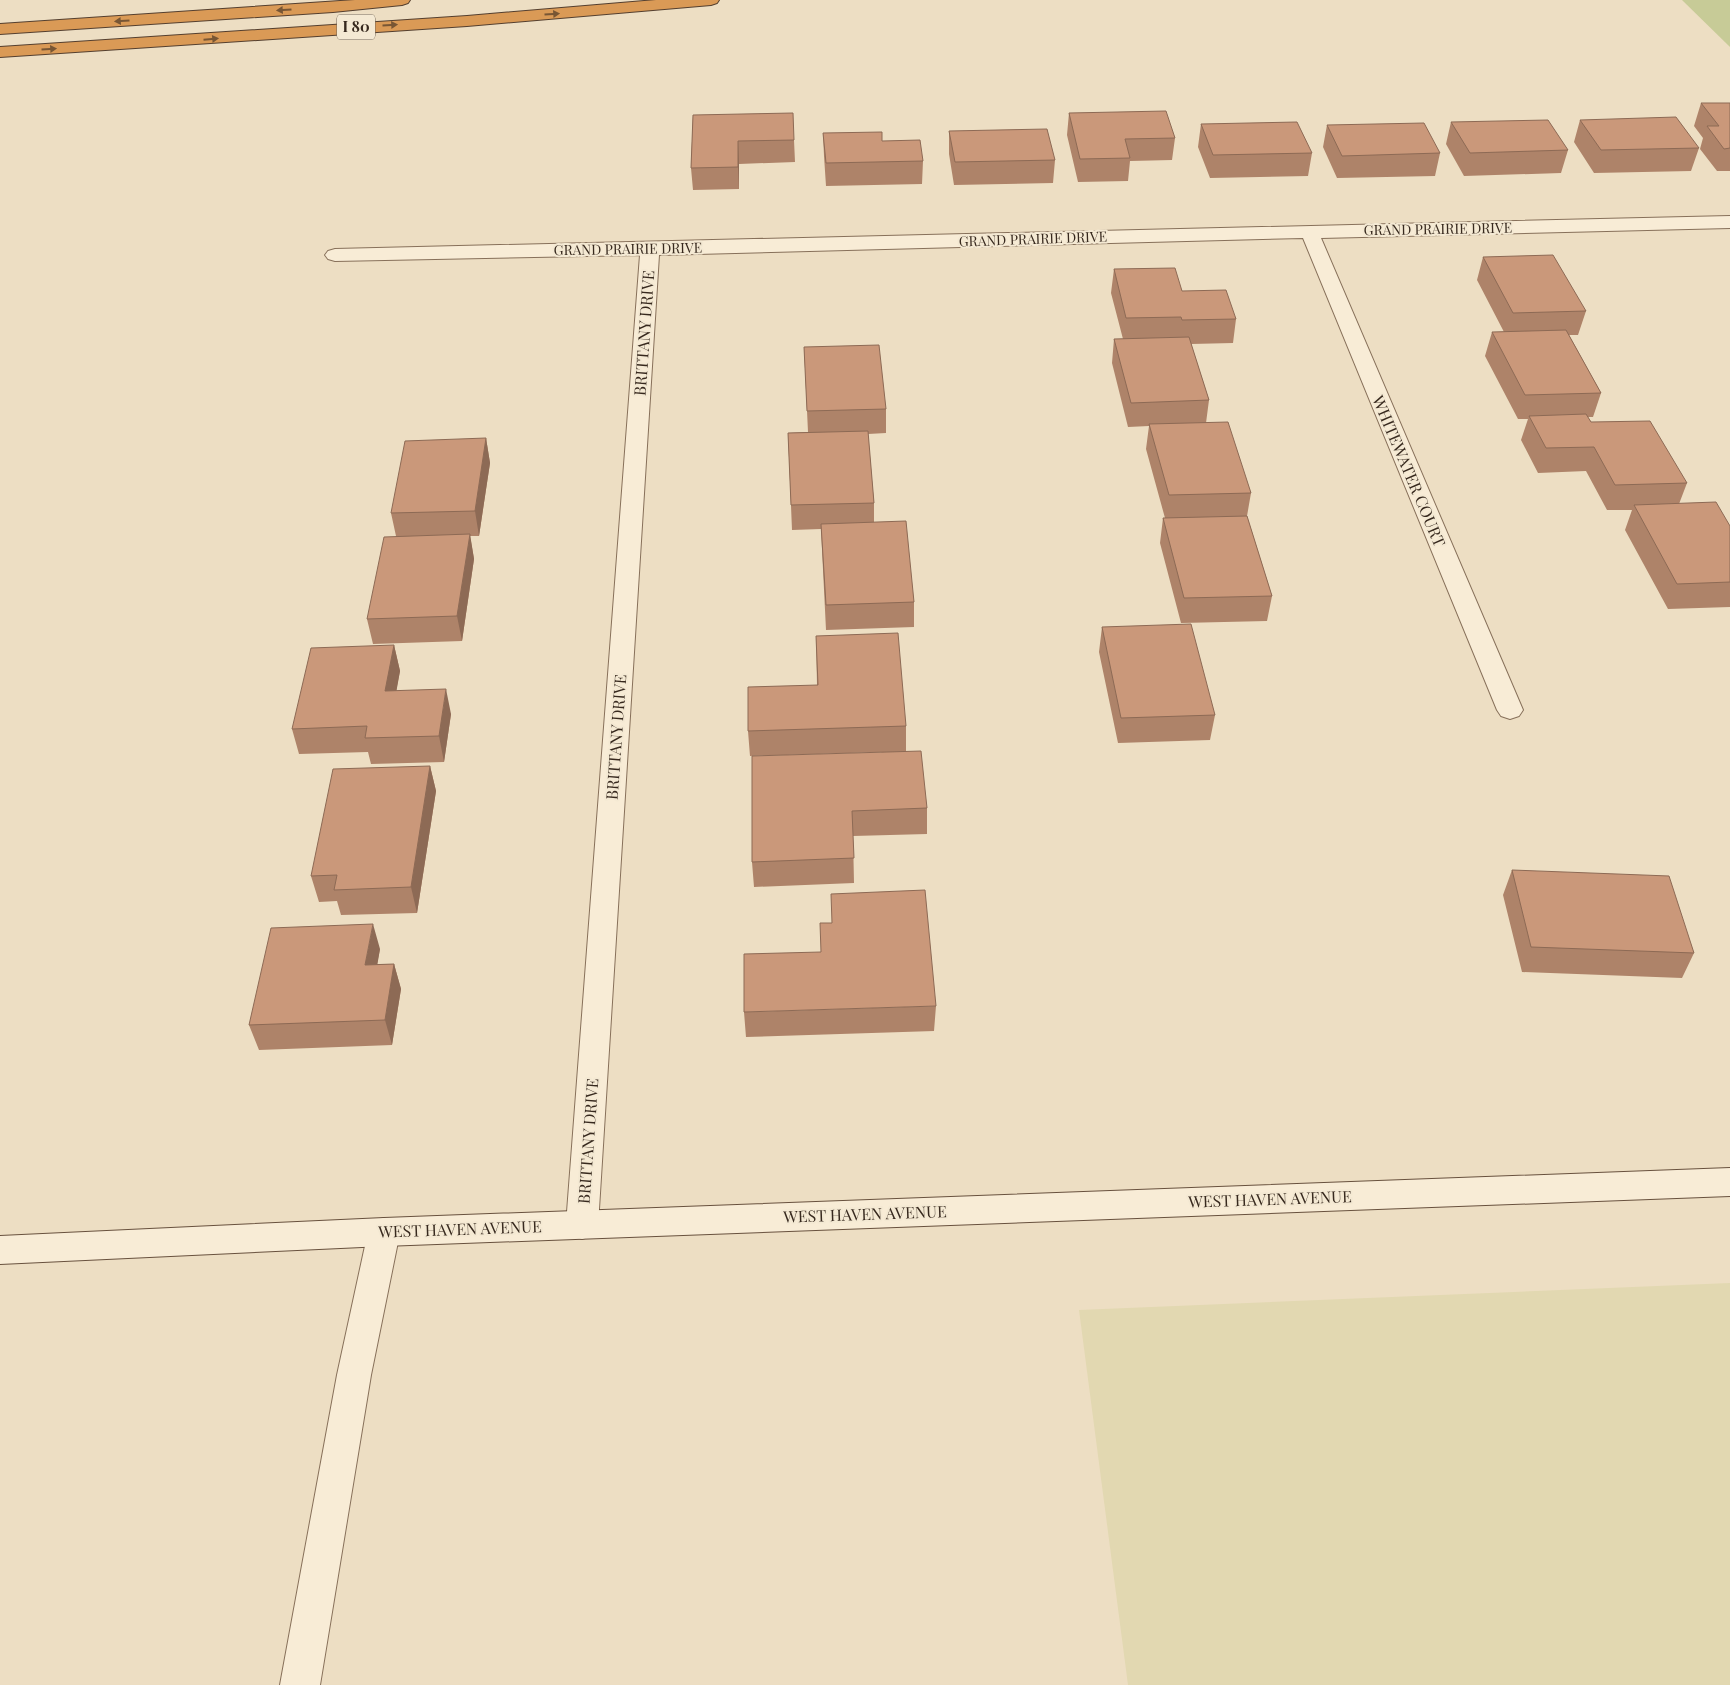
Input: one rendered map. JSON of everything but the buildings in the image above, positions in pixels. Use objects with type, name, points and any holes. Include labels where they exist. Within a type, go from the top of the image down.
[{"type":"highway","name":"I 80","points":[[0,29],[333,7],[402,0]]},
{"type":"highway","name":"I 80","points":[[0,52],[467,21],[711,0]]},
{"type":"street","name":"GRAND PRAIRIE DRIVE","points":[[335,255],[1730,222]]},
{"type":"street","name":"WHITEWATER COURT","points":[[1308,232],[1510,710]]},
{"type":"street","name":"BRITTANY DRIVE","points":[[582,1225],[650,249]]},
{"type":"street","name":"WEST HAVEN AVENUE","points":[[0,1250],[384,1232],[1730,1182]]},
{"type":"street","points":[[300,1685],[354,1375],[384,1232]]},
{"type":"shaded area","points":[[1730,1283],[1730,1685],[1128,1685],[1079,1310]]},
{"type":"green space","points":[[1682,0],[1730,0],[1730,47]]}]
